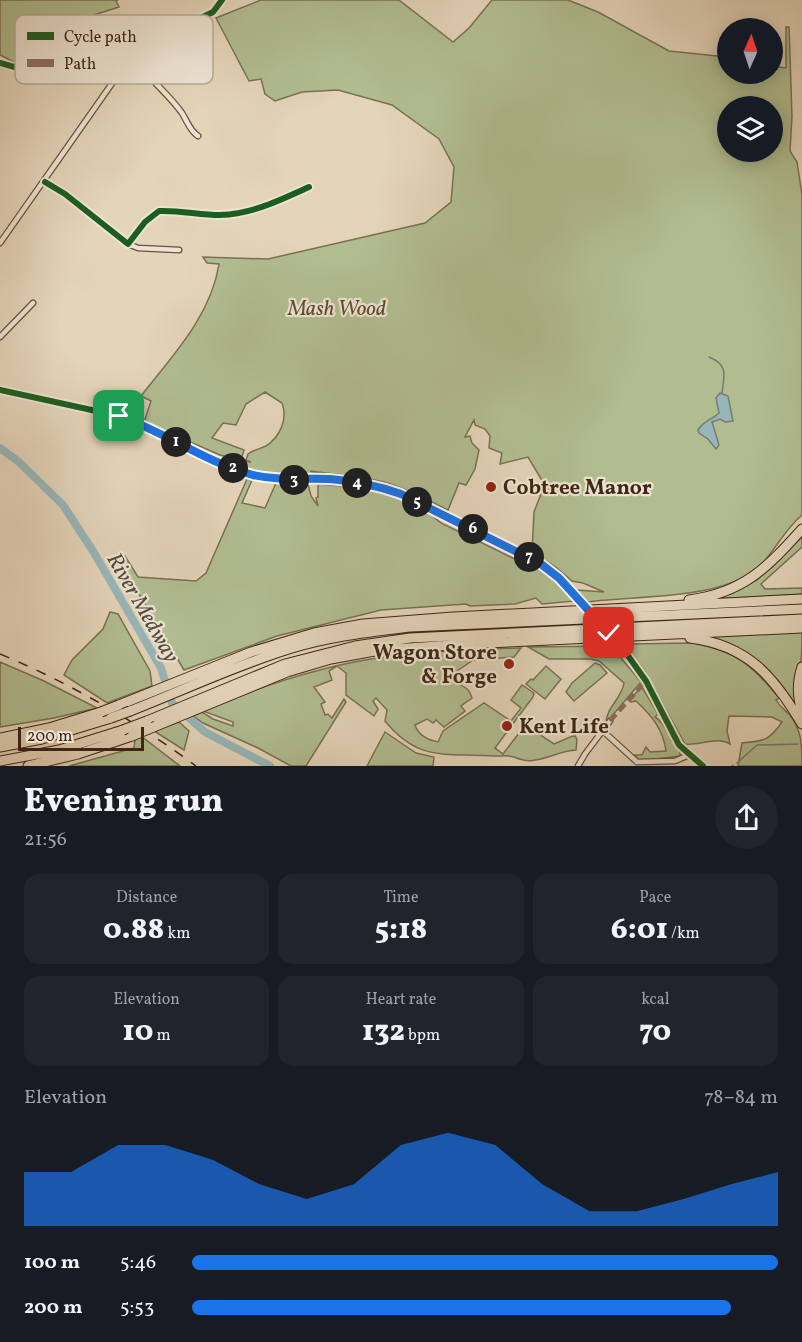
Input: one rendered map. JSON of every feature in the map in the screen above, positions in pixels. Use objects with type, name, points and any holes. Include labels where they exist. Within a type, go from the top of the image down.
[{"type":"highway","points":[[621,608],[705,597],[735,588],[749,581],[771,564],[802,530]]},
{"type":"highway","points":[[0,747],[42,739],[111,718],[251,651],[295,638],[363,624],[442,617],[802,599]]},
{"type":"highway","points":[[213,671],[294,647],[347,635],[410,627],[802,609]]},
{"type":"highway","points":[[29,766],[78,754],[132,736],[285,664],[319,653],[355,646],[410,638],[802,619]]},
{"type":"highway","points":[[223,693],[331,658],[380,650],[802,628]]},
{"type":"highway","points":[[616,637],[692,639],[712,642],[735,650],[768,674],[802,724]]},
{"type":"highway","points":[[802,667],[798,686],[802,711]]},
{"type":"highway","points":[[0,738],[49,728],[120,705],[132,707]]},
{"type":"highway","points":[[0,761],[59,750],[147,721],[161,721]]},
{"type":"street","points":[[207,15],[213,12],[222,0]]},
{"type":"street","points":[[0,63],[15,67]]},
{"type":"street","points":[[0,243],[112,84]]},
{"type":"street","points":[[157,84],[198,136]]},
{"type":"street","points":[[45,182],[65,194],[128,244],[138,248],[179,250]]},
{"type":"street","points":[[128,244],[145,222],[159,211],[238,214],[262,208],[309,187]]},
{"type":"street","points":[[0,337],[33,303]]},
{"type":"street","points":[[0,390],[119,416],[212,460],[254,475],[286,480],[338,480],[390,490],[534,560],[551,571],[573,593],[626,653],[646,680],[675,738],[688,754],[703,766]]},
{"type":"street","points":[[578,766],[610,721]]},
{"type":"street","points":[[603,731],[637,762],[675,761],[688,754]]},
{"type":"green space","points":[[0,0],[118,0],[116,1],[119,7],[94,15],[15,15],[15,62],[0,55]]},
{"type":"green space","name":"Mash Wood","points":[[261,0],[399,0],[453,42],[469,28],[492,0],[568,0],[598,12],[669,51],[717,56],[717,84],[783,84],[783,68],[786,68],[786,27],[789,27],[792,116],[790,151],[797,162],[802,195],[802,515],[761,565],[745,577],[703,591],[588,602],[576,590],[604,592],[572,581],[532,552],[534,512],[543,489],[549,490],[550,484],[543,482],[528,457],[500,464],[502,453],[489,448],[490,436],[485,429],[475,425],[474,420],[465,437],[470,436],[472,443],[479,450],[475,469],[466,485],[459,483],[448,510],[416,494],[375,480],[310,471],[325,476],[268,475],[246,468],[244,461],[251,462],[246,460],[248,454],[266,446],[282,427],[284,409],[282,403],[265,392],[246,404],[236,425],[223,423],[212,438],[244,450],[241,460],[220,455],[144,422],[151,401],[141,396],[189,334],[208,301],[215,283],[219,264],[207,263],[203,257],[268,259],[425,223],[451,202],[454,167],[439,139],[392,105],[338,90],[302,92],[275,101],[265,94],[261,79],[249,81],[216,18]]},
{"type":"green space","points":[[247,479],[252,480],[242,503],[265,508],[276,483],[308,484],[311,496],[318,506],[316,498],[318,497],[318,484],[367,489],[399,497],[428,512],[441,523],[546,573],[559,583],[575,601],[542,604],[536,598],[515,604],[470,606],[466,604],[381,610],[277,636],[184,670],[120,562],[125,556],[138,577],[196,581],[206,573]]},
{"type":"green space","points":[[802,537],[802,547],[761,584],[765,589],[802,588],[802,594],[718,599],[757,580]]},
{"type":"green space","points":[[110,612],[118,614],[150,671],[152,686],[107,703],[64,675],[72,660],[103,629]]},
{"type":"green space","points":[[802,632],[801,661],[794,688],[800,716],[764,668],[696,636]]},
{"type":"green space","points":[[693,643],[732,655],[751,668],[769,686],[779,698],[776,700],[797,726],[802,766],[738,766],[742,743],[765,739],[782,722],[772,717],[729,716],[727,731],[730,744],[714,741],[685,744],[645,672],[625,644]]},
{"type":"green space","points":[[611,646],[641,682],[606,723],[624,683],[599,661],[549,659],[528,647]]},
{"type":"green space","points":[[521,648],[514,657],[473,660],[453,674],[456,683],[466,688],[472,698],[461,706],[465,711],[444,727],[436,720],[433,723],[427,719],[415,725],[424,736],[438,742],[443,731],[484,703],[511,721],[521,708],[511,700],[522,685],[534,693],[533,697],[495,748],[503,754],[525,725],[554,744],[575,735],[576,750],[529,761],[510,756],[449,755],[423,750],[398,735],[385,721],[387,710],[376,698],[373,701],[378,709],[374,716],[346,695],[346,673],[337,666],[418,653]]},
{"type":"green space","points":[[0,662],[44,681],[97,708],[0,727]]},
{"type":"green space","points":[[595,663],[607,673],[574,701],[566,692],[572,683]]},
{"type":"green space","points":[[337,666],[329,671],[332,680],[314,687],[325,702],[321,704],[325,715],[328,714],[332,718],[344,699],[346,702],[306,766],[291,766],[193,716],[202,712],[213,719],[233,726],[233,722],[203,711],[273,684]]},
{"type":"green space","points":[[546,666],[561,679],[545,699],[526,684]]},
{"type":"green space","points":[[642,687],[658,714],[655,717],[662,723],[680,750],[680,756],[640,761],[634,755],[642,755],[646,747],[650,752],[666,751],[662,736],[652,718],[636,701],[629,700]]},
{"type":"green space","points":[[179,722],[189,731],[184,750],[154,731]]},
{"type":"green space","points":[[385,732],[416,753],[434,757],[433,766],[367,766]]},
{"type":"green space","points":[[141,736],[180,766],[69,766],[134,748],[135,738]]},
{"type":"water","points":[[720,393],[728,396],[733,421],[725,422],[720,419],[712,422],[719,445],[716,449],[698,430],[719,413],[716,398]]},
{"type":"waterway","points":[[709,357],[720,364],[724,372],[722,393]]},
{"type":"waterway","name":"River Medway","points":[[0,448],[19,462],[63,505],[93,551],[161,668],[172,703],[205,732],[270,766]]},
{"type":"waterway","points":[[737,763],[757,745],[798,744]]},
{"type":"railway","points":[[0,654],[52,677],[101,704],[196,766]]},
{"type":"marked path","points":[[610,721],[646,681]]},
{"type":"cycle path","points":[[207,15],[213,12],[222,0]]},
{"type":"cycle path","points":[[0,63],[15,67]]},
{"type":"cycle path","points":[[45,182],[65,194],[128,244],[145,222],[159,211],[212,215],[232,214],[266,206],[309,187]]},
{"type":"cycle path","points":[[0,390],[119,416],[212,460],[254,475],[286,479],[331,479],[390,490],[541,564],[569,588],[626,653],[646,681],[679,745],[703,766]]},
{"type":"place","name":"Cobtree Manor","points":[[491,487]]},
{"type":"place","name":"Wagon Store & Forge","points":[[509,664]]},
{"type":"place","name":"Kent Life","points":[[507,726]]},
{"type":"route","points":[[119,416],[228,467],[254,475],[286,480],[331,479],[379,487],[401,494],[541,564],[559,578],[609,633]]}]
